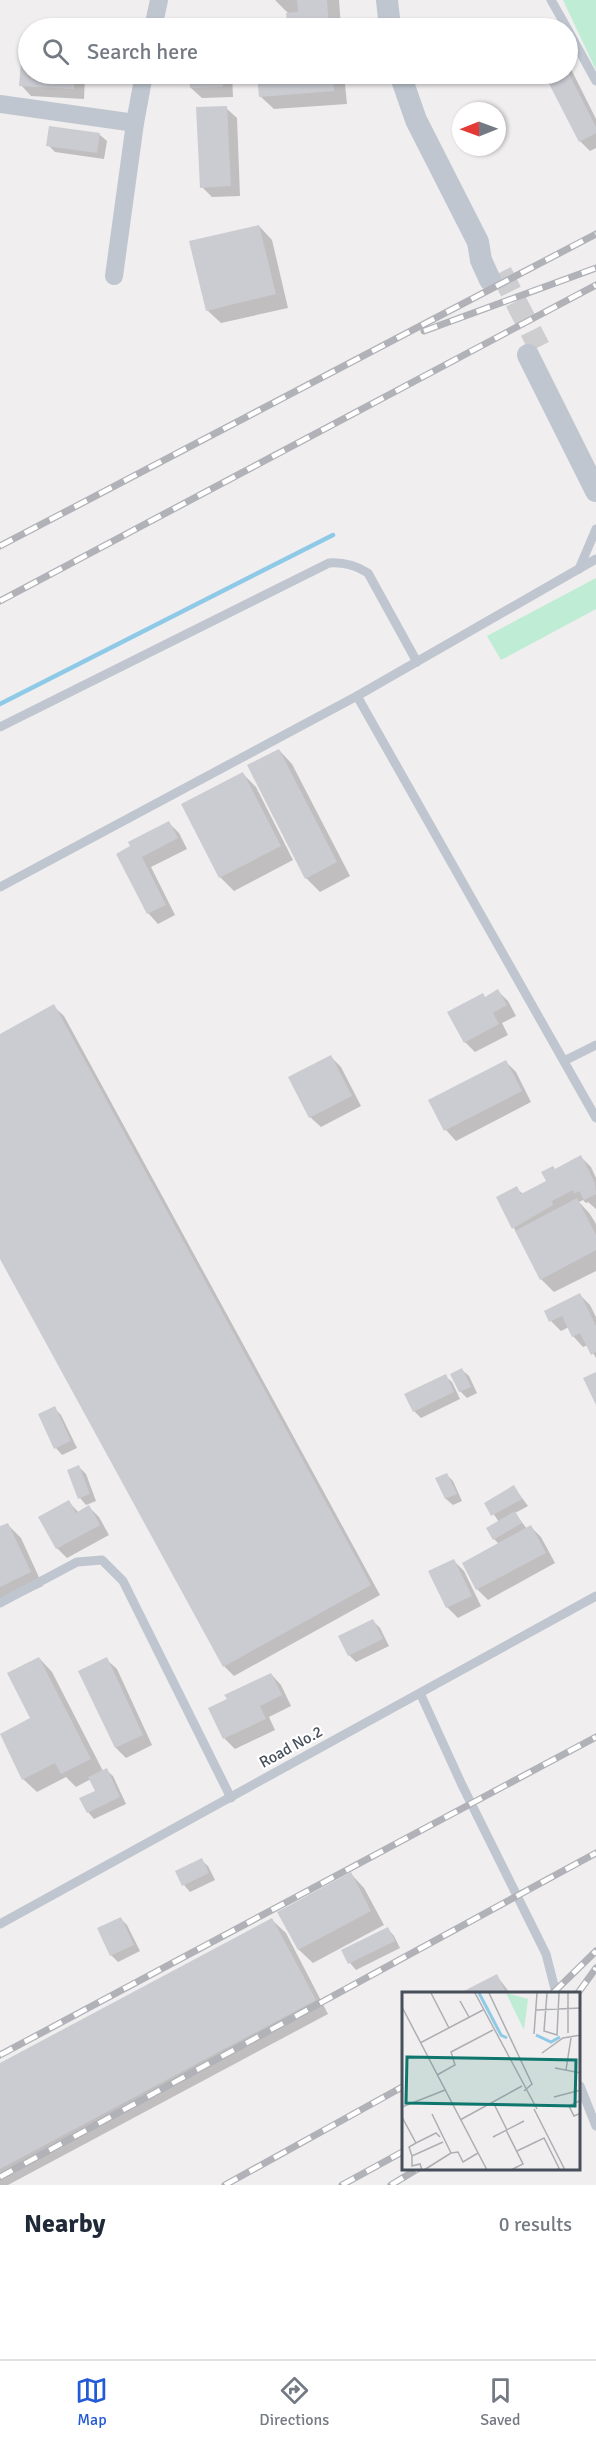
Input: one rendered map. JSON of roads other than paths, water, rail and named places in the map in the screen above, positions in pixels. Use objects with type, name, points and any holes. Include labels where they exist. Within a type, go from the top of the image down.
[{"type":"street","points":[[155,18],[159,0]]},
{"type":"street","points":[[387,0],[389,18]]},
{"type":"street","points":[[114,276],[142,84]]},
{"type":"street","points":[[403,84],[416,120],[478,242],[490,253],[496,276]]},
{"type":"street","points":[[0,104],[135,123]]},
{"type":"street","points":[[533,351],[565,414],[596,491]]},
{"type":"street","points":[[565,414],[596,457]]},
{"type":"lane","points":[[551,0],[561,18]]},
{"type":"lane","points":[[578,49],[596,81]]},
{"type":"lane","points":[[579,569],[596,530]]},
{"type":"lane","points":[[0,887],[357,696],[596,559]]},
{"type":"lane","points":[[0,727],[329,563],[342,562],[357,566],[368,573],[417,662]]},
{"type":"lane","points":[[357,696],[596,1118]]},
{"type":"lane","points":[[564,1061],[596,1045]]},
{"type":"lane","points":[[0,1603],[77,1562],[102,1560],[123,1581],[231,1798]]},
{"type":"lane","name":"Road No.2","points":[[0,1924],[596,1596]]},
{"type":"lane","points":[[420,1693],[462,1785],[546,1954],[556,1992]]},
{"type":"lane","points":[[581,2091],[596,2126]]},
{"type":"waterway","points":[[0,704],[333,535]]},
{"type":"tunnel","points":[[501,272],[539,347]]},
{"type":"railway","points":[[0,546],[596,234]]},
{"type":"railway","points":[[424,331],[596,268]]},
{"type":"railway","points":[[0,601],[596,285]]},
{"type":"railway","points":[[0,2055],[596,1737]]},
{"type":"railway","points":[[0,2177],[596,1853]]},
{"type":"railway","points":[[554,1992],[596,1951]]},
{"type":"railway","points":[[579,1992],[596,1968]]},
{"type":"railway","points":[[225,2185],[402,2087]]},
{"type":"railway","points":[[342,2185],[402,2152]]},
{"type":"railway","points":[[391,2185],[416,2170]]}]
